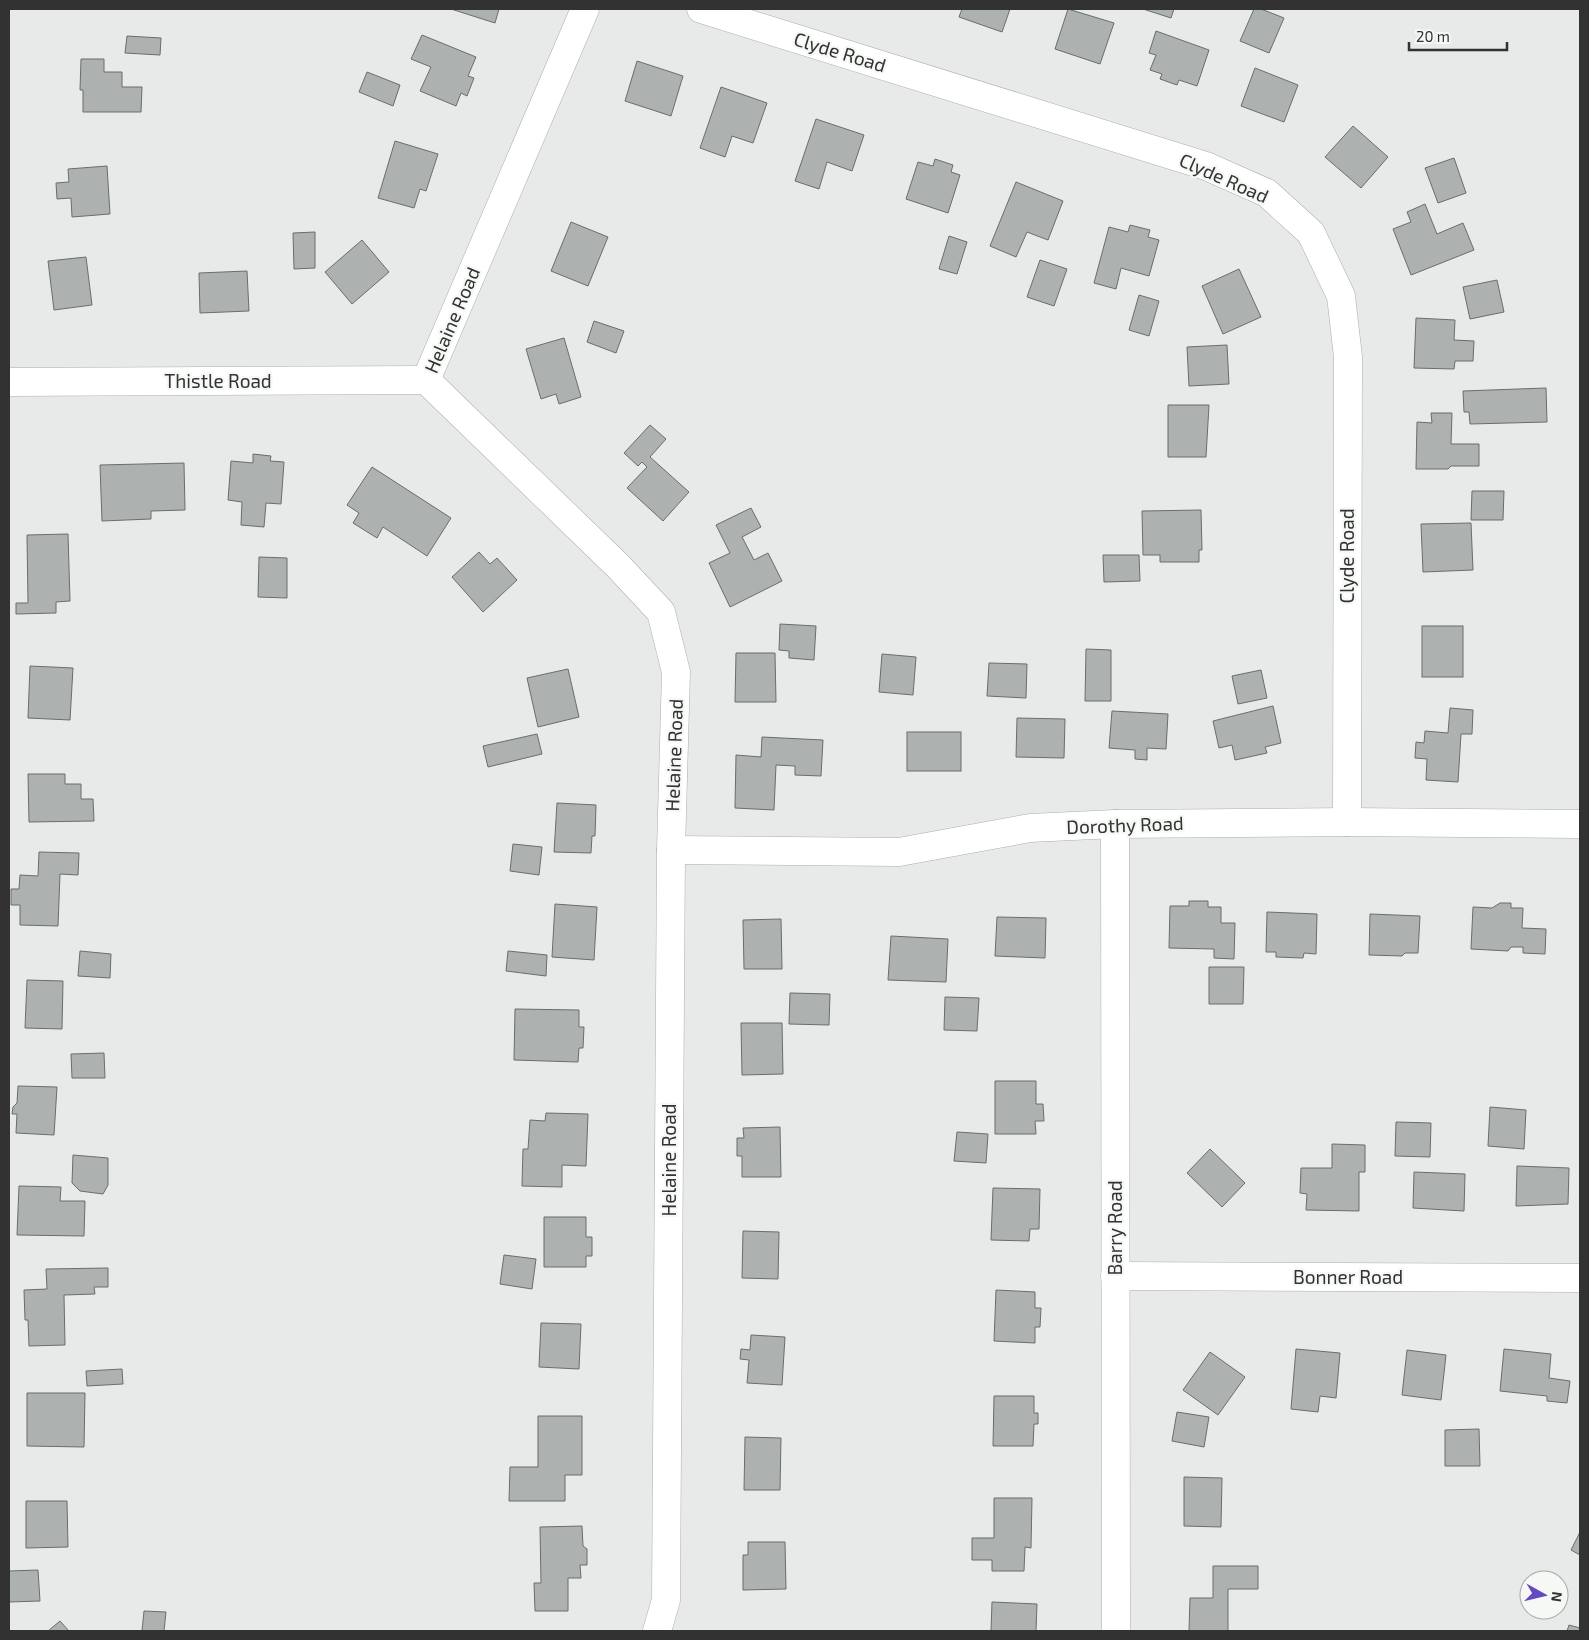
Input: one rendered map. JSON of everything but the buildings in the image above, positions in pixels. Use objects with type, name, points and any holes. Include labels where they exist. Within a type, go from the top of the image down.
[{"type":"street","name":"Helaine Road","points":[[585,9],[426,380],[618,566],[661,612],[676,672],[671,850],[666,1600],[657,1631]]},
{"type":"street","name":"Clyde Road","points":[[701,9],[1206,166],[1267,193],[1311,232],[1341,296],[1348,357],[1347,822]]},
{"type":"street","name":"Thistle Road","points":[[9,382],[426,380]]},
{"type":"street","name":"Dorothy Road","points":[[671,850],[899,852],[1030,828],[1115,824],[1347,822],[1580,824]]},
{"type":"street","name":"Barry Road","points":[[1115,824],[1116,1631]]},
{"type":"street","name":"Bonner Road","points":[[1115,1276],[1580,1278]]}]
